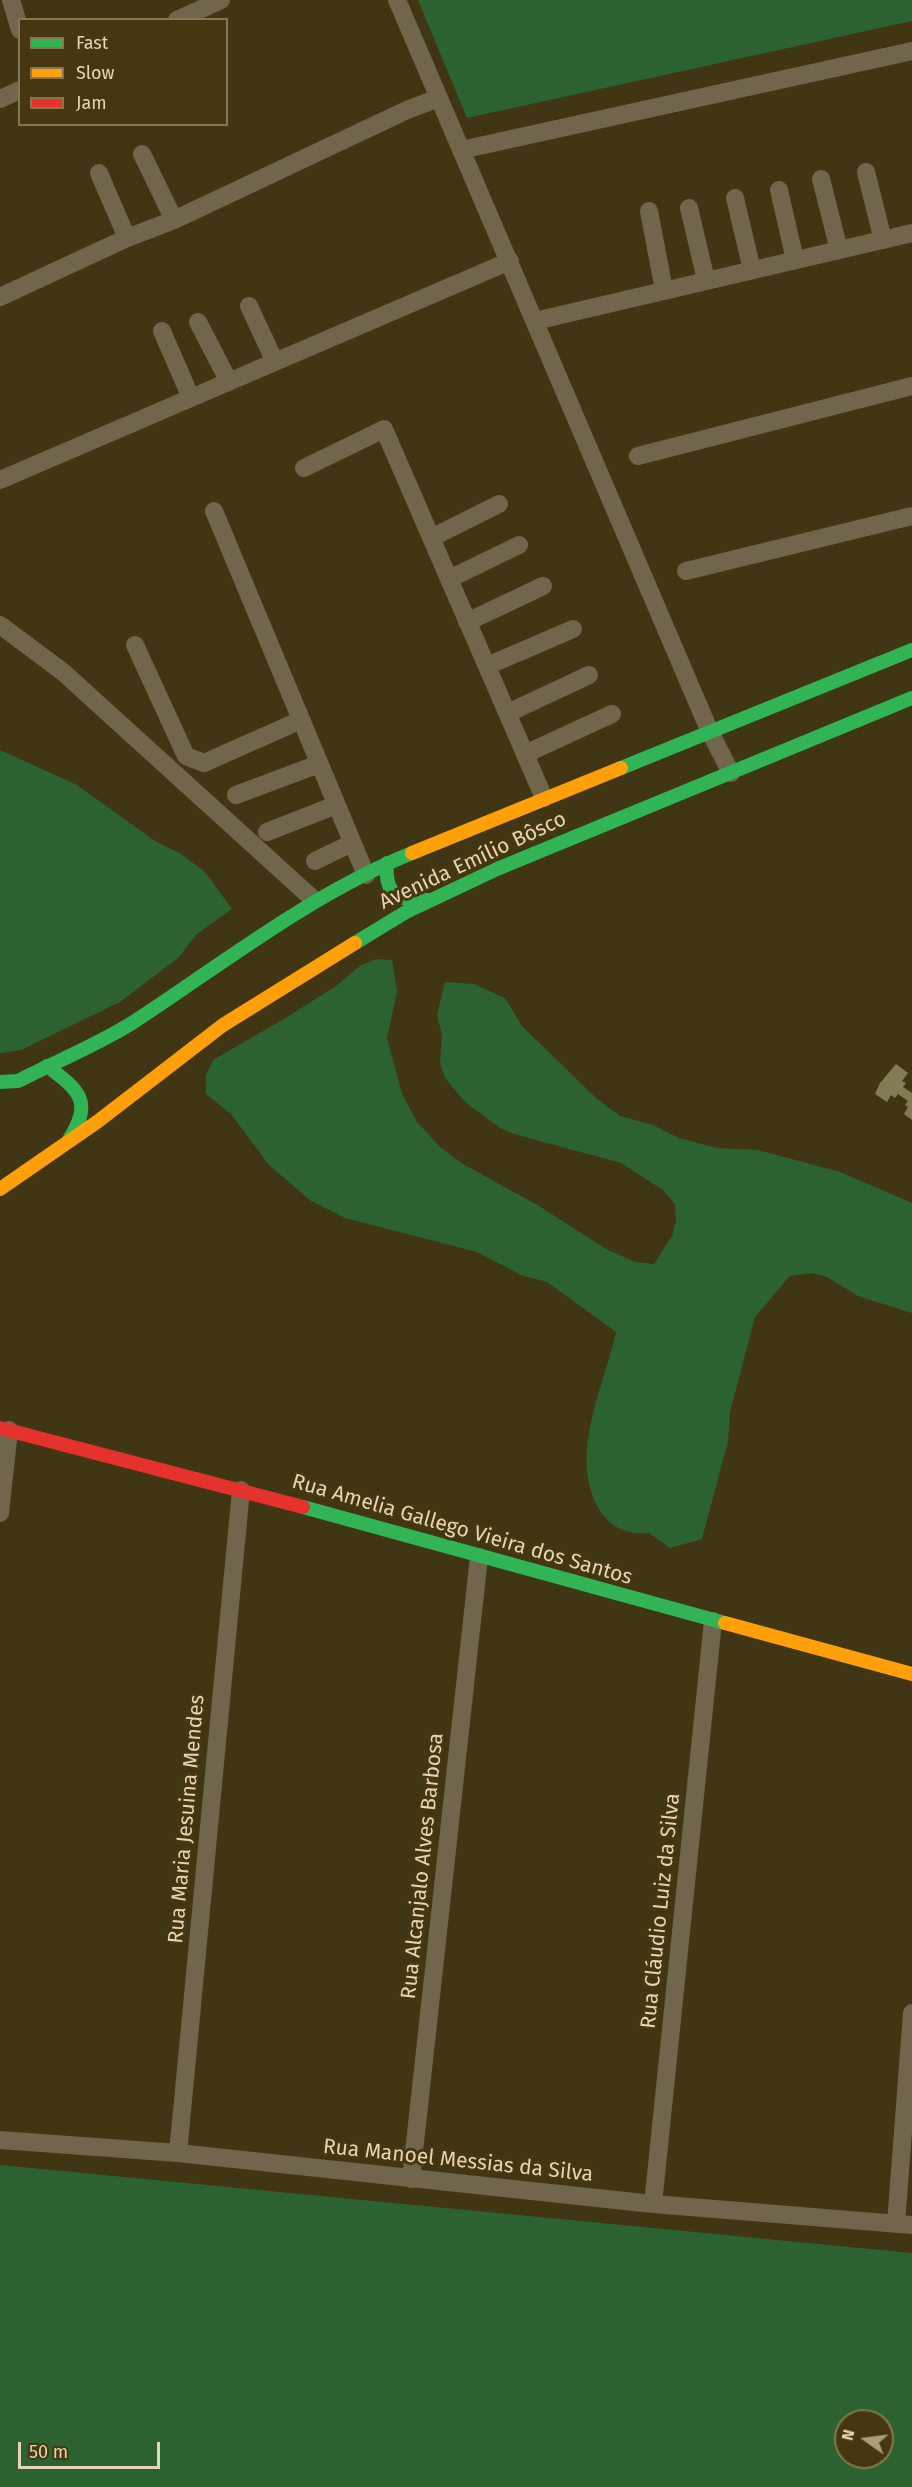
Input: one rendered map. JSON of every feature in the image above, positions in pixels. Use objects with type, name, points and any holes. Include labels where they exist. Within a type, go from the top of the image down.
[{"type":"main road","name":"Avenida Emílio Bôsco","points":[[0,1082],[18,1081],[130,1024],[236,950],[315,900],[387,863],[912,650]]},
{"type":"main road","name":"Avenida Emílio Bôsco","points":[[0,1189],[67,1143],[215,1032],[342,950],[429,900],[497,868],[912,698]]},
{"type":"main road","points":[[387,863],[386,886],[393,895],[411,901],[429,900]]},
{"type":"main road","points":[[47,1066],[74,1086],[82,1097],[82,1120],[67,1143]]},
{"type":"main road","name":"Rua Amelia Gallego Vieira dos Santos","points":[[4,1429],[241,1490],[912,1674]]},
{"type":"street","points":[[11,0],[18,23]]},
{"type":"street","points":[[181,18],[221,0]]},
{"type":"street","points":[[397,0],[710,732],[730,773]]},
{"type":"street","points":[[461,150],[912,51]]},
{"type":"street","points":[[0,99],[18,91]]},
{"type":"street","points":[[0,297],[174,219],[406,110],[439,98]]},
{"type":"street","points":[[142,154],[174,219]]},
{"type":"street","points":[[866,172],[883,240]]},
{"type":"street","points":[[99,173],[128,238]]},
{"type":"street","points":[[821,179],[838,250]]},
{"type":"street","points":[[779,190],[795,260]]},
{"type":"street","points":[[735,198],[752,270]]},
{"type":"street","points":[[689,208],[705,280]]},
{"type":"street","points":[[649,211],[664,290]]},
{"type":"street","points":[[535,321],[912,233]]},
{"type":"street","points":[[0,480],[510,261]]},
{"type":"street","points":[[249,306],[275,362]]},
{"type":"street","points":[[198,322],[229,382]]},
{"type":"street","points":[[162,331],[191,398]]},
{"type":"street","points":[[638,456],[912,386]]},
{"type":"street","points":[[304,468],[384,429],[544,798]]},
{"type":"street","points":[[431,538],[499,504]]},
{"type":"street","points":[[213,511],[366,875]]},
{"type":"street","points":[[686,571],[912,516]]},
{"type":"street","points":[[449,579],[519,545]]},
{"type":"street","points":[[468,622],[543,586]]},
{"type":"street","points":[[0,625],[63,672],[315,900]]},
{"type":"street","points":[[487,666],[573,629]]},
{"type":"street","points":[[135,645],[186,756],[204,763],[301,720]]},
{"type":"street","points":[[508,713],[589,675]]},
{"type":"street","points":[[525,754],[612,714]]},
{"type":"street","points":[[236,795],[319,764]]},
{"type":"street","points":[[267,832],[336,804]]},
{"type":"street","points":[[315,861],[352,843]]},
{"type":"street","points":[[0,1513],[4,1429]]},
{"type":"street","name":"Rua Maria Jesuina Mendes","points":[[178,2152],[241,1490]]},
{"type":"street","name":"Rua Alcanjalo Alves Barbosa","points":[[411,2179],[479,1557]]},
{"type":"street","name":"Rua Cláudio Luiz da Silva","points":[[653,2204],[713,1621]]},
{"type":"street","points":[[904,2225],[912,2013]]},
{"type":"street","name":"Rua Manoel Messias da Silva","points":[[0,2140],[178,2152],[653,2204],[904,2225]]},
{"type":"green space","points":[[418,0],[912,0],[912,21],[467,118]]},
{"type":"green space","points":[[0,750],[77,785],[155,841],[181,854],[205,872],[232,909],[197,934],[178,958],[120,1002],[21,1050],[0,1053]]},
{"type":"green space","points":[[376,959],[392,960],[397,992],[387,1038],[402,1094],[417,1122],[440,1147],[463,1164],[539,1206],[606,1249],[635,1262],[654,1264],[672,1236],[676,1221],[675,1204],[663,1190],[621,1163],[514,1134],[500,1128],[465,1102],[445,1078],[440,1063],[442,1035],[437,1015],[445,982],[474,984],[505,998],[522,1026],[596,1098],[620,1116],[653,1125],[679,1138],[717,1148],[758,1150],[840,1172],[912,1203],[912,1313],[858,1296],[827,1277],[812,1273],[790,1276],[755,1317],[730,1412],[728,1441],[702,1539],[670,1548],[649,1533],[634,1533],[620,1529],[603,1516],[590,1488],[587,1466],[591,1421],[616,1332],[547,1282],[521,1275],[477,1252],[345,1218],[311,1201],[269,1165],[231,1114],[206,1094],[206,1075],[213,1060],[284,1019],[336,986],[360,966]]},
{"type":"green space","points":[[0,2165],[912,2253],[912,2487],[0,2487]]},
{"type":"building","points":[[896,1064],[908,1073],[902,1081],[906,1083],[903,1087],[912,1093],[912,1120],[904,1114],[908,1101],[898,1094],[895,1098],[891,1095],[887,1102],[875,1094],[880,1083]]},
{"type":"traffic: fast","points":[[621,768],[912,650]]},
{"type":"traffic: fast","points":[[355,943],[406,912],[497,869],[912,698]]},
{"type":"traffic: fast","points":[[0,1082],[18,1081],[119,1031],[302,909],[374,870],[412,853]]},
{"type":"traffic: fast","points":[[387,863],[388,883],[391,890],[409,899],[429,900]]},
{"type":"traffic: fast","points":[[47,1066],[68,1083],[79,1098],[80,1116],[69,1140]]},
{"type":"traffic: fast","points":[[303,1507],[725,1623]]},
{"type":"traffic: slow","points":[[412,853],[621,768]]},
{"type":"traffic: slow","points":[[0,1189],[97,1122],[223,1025],[355,943]]},
{"type":"traffic: slow","points":[[725,1623],[912,1674]]},
{"type":"traffic: jam","points":[[0,1428],[303,1507]]}]
